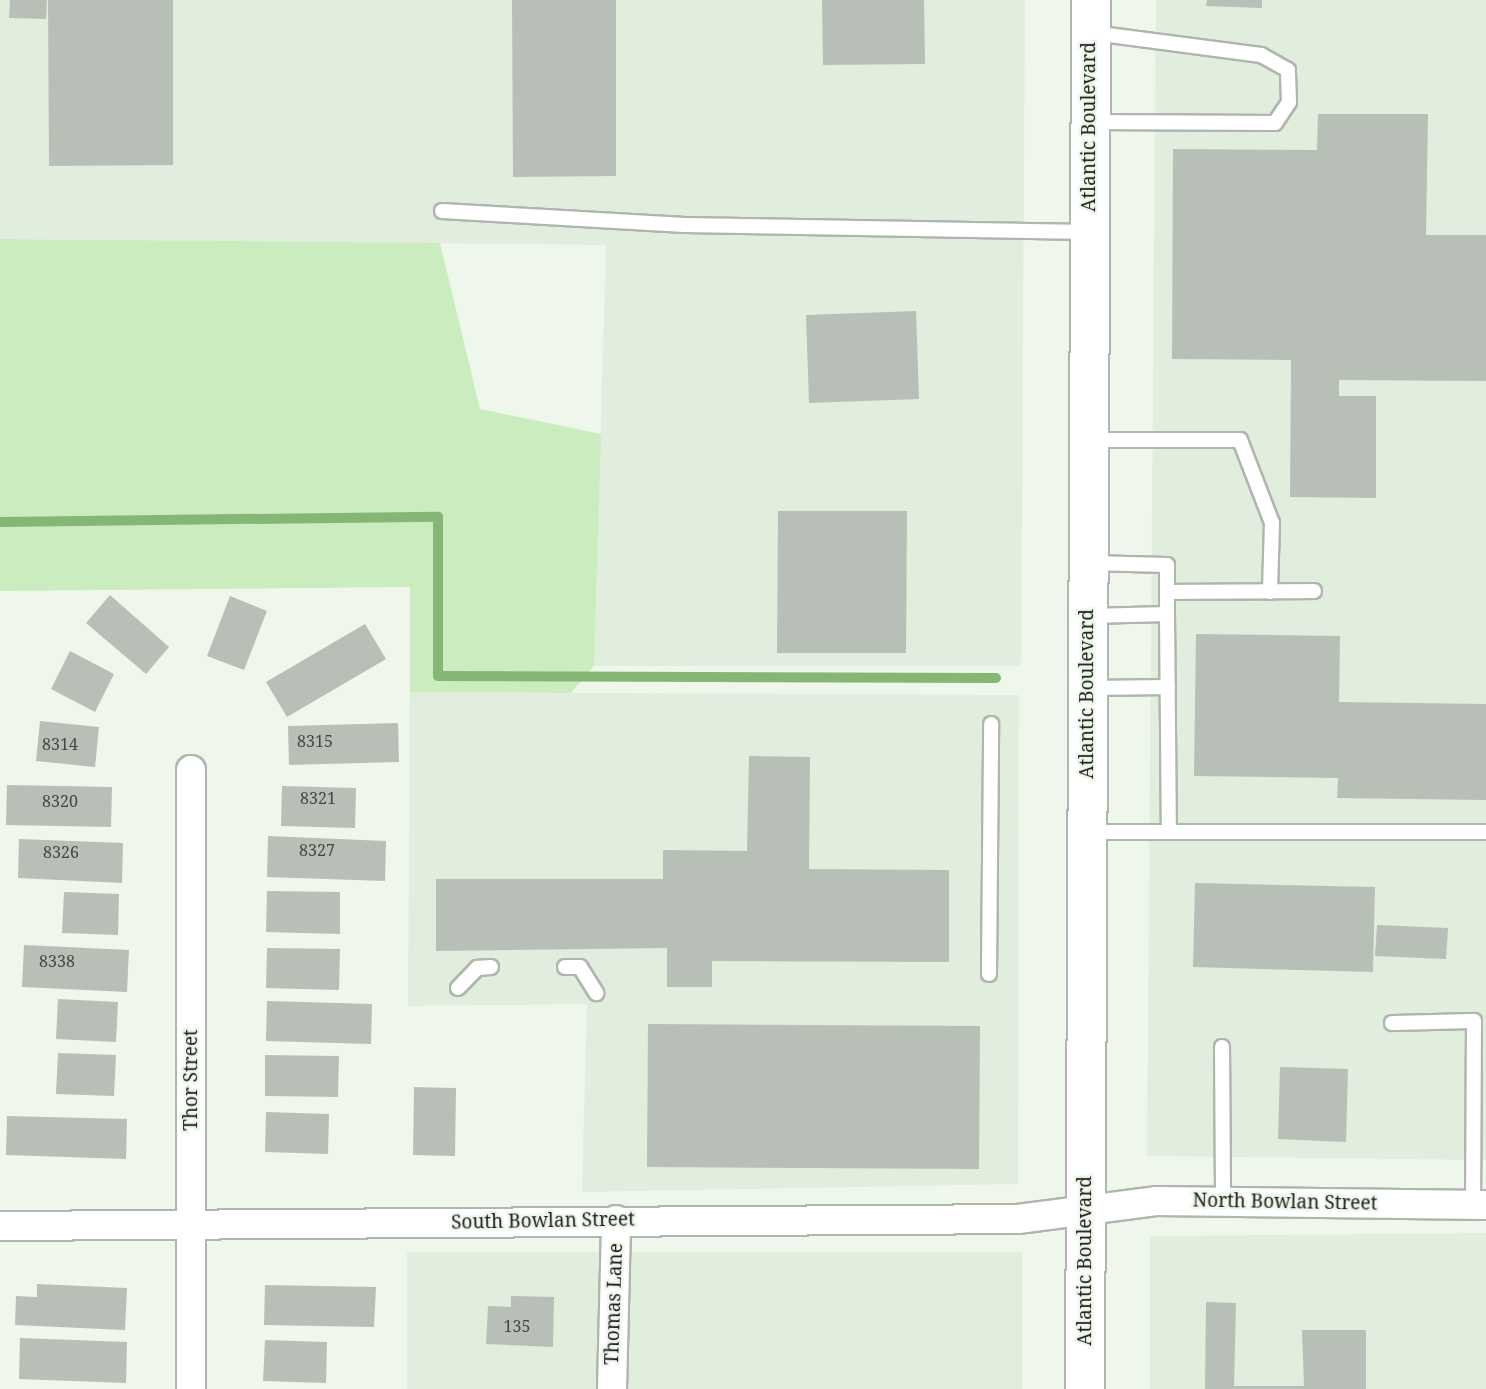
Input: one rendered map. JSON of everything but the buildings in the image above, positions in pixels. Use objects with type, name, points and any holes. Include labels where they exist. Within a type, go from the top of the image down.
[{"type":"main road","name":"Atlantic Boulevard","points":[[1085,1389],[1090,16]]},
{"type":"street","name":"Thor Street","points":[[191,770],[191,1389]]},
{"type":"street","name":"North Bowlan Street","points":[[1086,1211],[1156,1201],[1480,1204]]},
{"type":"street","name":"South Bowlan Street","points":[[0,1226],[1018,1219],[1086,1211]]},
{"type":"street","name":"Thomas Lane","points":[[612,1389],[616,1220]]},
{"type":"lane","points":[[1089,122],[1275,123],[1289,102],[1288,70],[1261,55],[1090,16]]},
{"type":"lane","points":[[442,211],[685,225],[1088,232]]},
{"type":"lane","points":[[1088,440],[1240,440],[1272,523],[1270,592]]},
{"type":"lane","points":[[1087,563],[1167,565],[1169,832]]},
{"type":"lane","points":[[1167,593],[1314,591]]},
{"type":"lane","points":[[1088,616],[1167,614]]},
{"type":"lane","points":[[1087,688],[1168,687]]},
{"type":"lane","points":[[989,974],[991,724]]},
{"type":"lane","points":[[1086,831],[1486,832]]},
{"type":"lane","points":[[458,988],[477,968],[491,967]]},
{"type":"lane","points":[[565,967],[580,967],[597,993]]},
{"type":"lane","points":[[1392,1023],[1474,1021],[1480,1204]]},
{"type":"lane","points":[[1222,1047],[1223,1201]]},
{"type":"shaded area","points":[[0,0],[1025,0],[1021,666],[594,666],[606,245],[0,239]]},
{"type":"shaded area","points":[[1156,0],[1486,0],[1486,1160],[1147,1156]]},
{"type":"shaded area","points":[[410,692],[1019,695],[1018,1184],[582,1192],[587,1004],[408,1006]]},
{"type":"shaded area","points":[[1486,1233],[1486,1389],[1150,1389],[1150,1236]]},
{"type":"shaded area","points":[[407,1252],[1022,1252],[1022,1389],[407,1389]]},
{"type":"green space","points":[[0,239],[440,243],[480,409],[601,434],[594,666],[571,693],[410,692],[410,587],[0,591]]},
{"type":"waterway","points":[[0,522],[438,517],[438,676],[996,678]]}]
